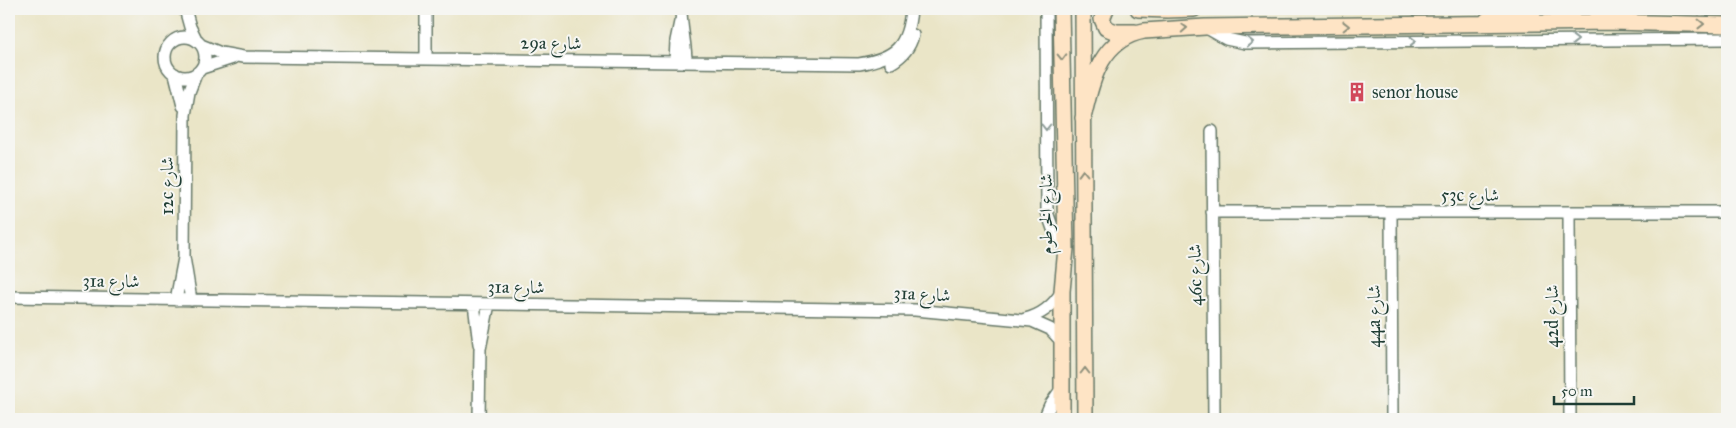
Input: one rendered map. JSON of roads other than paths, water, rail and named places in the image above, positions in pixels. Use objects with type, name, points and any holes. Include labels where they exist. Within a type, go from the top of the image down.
[{"type":"main road","name":"شارع الخرطوم","points":[[1060,9],[1066,248],[1062,291],[1062,419]]},
{"type":"main road","points":[[1084,9],[1085,419]]},
{"type":"main road","points":[[1106,9],[1102,19],[1106,28],[1116,32],[1205,27],[1611,22],[1727,25]]},
{"type":"main road","points":[[1138,9],[1194,9]]},
{"type":"main road","points":[[1482,24],[1495,16],[1506,14],[1607,14],[1623,9]]},
{"type":"main road","points":[[1083,118],[1092,82],[1101,62],[1108,51],[1135,32]]},
{"type":"main road","points":[[1065,164],[1072,190],[1074,216],[1071,286],[1075,293],[1085,295]]},
{"type":"street","points":[[176,40],[185,9]]},
{"type":"street","points":[[185,9],[190,26],[199,43],[205,56],[199,71],[186,77],[175,74],[166,64],[168,47],[176,40],[187,37],[199,43]]},
{"type":"street","points":[[426,9],[426,59]]},
{"type":"street","points":[[1046,9],[1047,212],[1053,229],[1066,248]]},
{"type":"street","name":"29a شارع","points":[[199,43],[221,53],[243,56],[859,64],[872,67],[885,65],[897,59],[900,52],[910,44],[914,31],[911,10]]},
{"type":"street","points":[[681,14],[676,41],[681,62]]},
{"type":"street","points":[[1205,27],[1226,39],[1245,43],[1727,39]]},
{"type":"street","name":"29a شارع","points":[[199,71],[222,60],[243,56]]},
{"type":"street","name":"12c شارع","points":[[191,300],[184,257],[185,115],[189,92],[199,71]]},
{"type":"street","name":"12c شارع","points":[[175,74],[181,92],[185,115]]},
{"type":"street","name":"46c شارع","points":[[1212,131],[1214,419]]},
{"type":"street","name":"53c شارع","points":[[1212,212],[1727,212]]},
{"type":"street","name":"44a شارع","points":[[1391,212],[1392,419]]},
{"type":"street","name":"42d شارع","points":[[1569,212],[1570,419]]},
{"type":"street","name":"12c شارع","points":[[176,300],[184,257]]},
{"type":"street","name":"31a شارع","points":[[1023,319],[1042,313],[1057,300],[1062,291]]},
{"type":"street","name":"31a شارع","points":[[9,297],[915,310],[1023,319],[1041,324],[1050,329],[1061,341]]},
{"type":"street","points":[[474,304],[480,348],[479,419]]},
{"type":"street","points":[[480,348],[486,326],[488,304]]},
{"type":"street","points":[[1044,419],[1050,405],[1062,388]]},
{"type":"place","name":"senor house","points":[[1357,92]]}]
